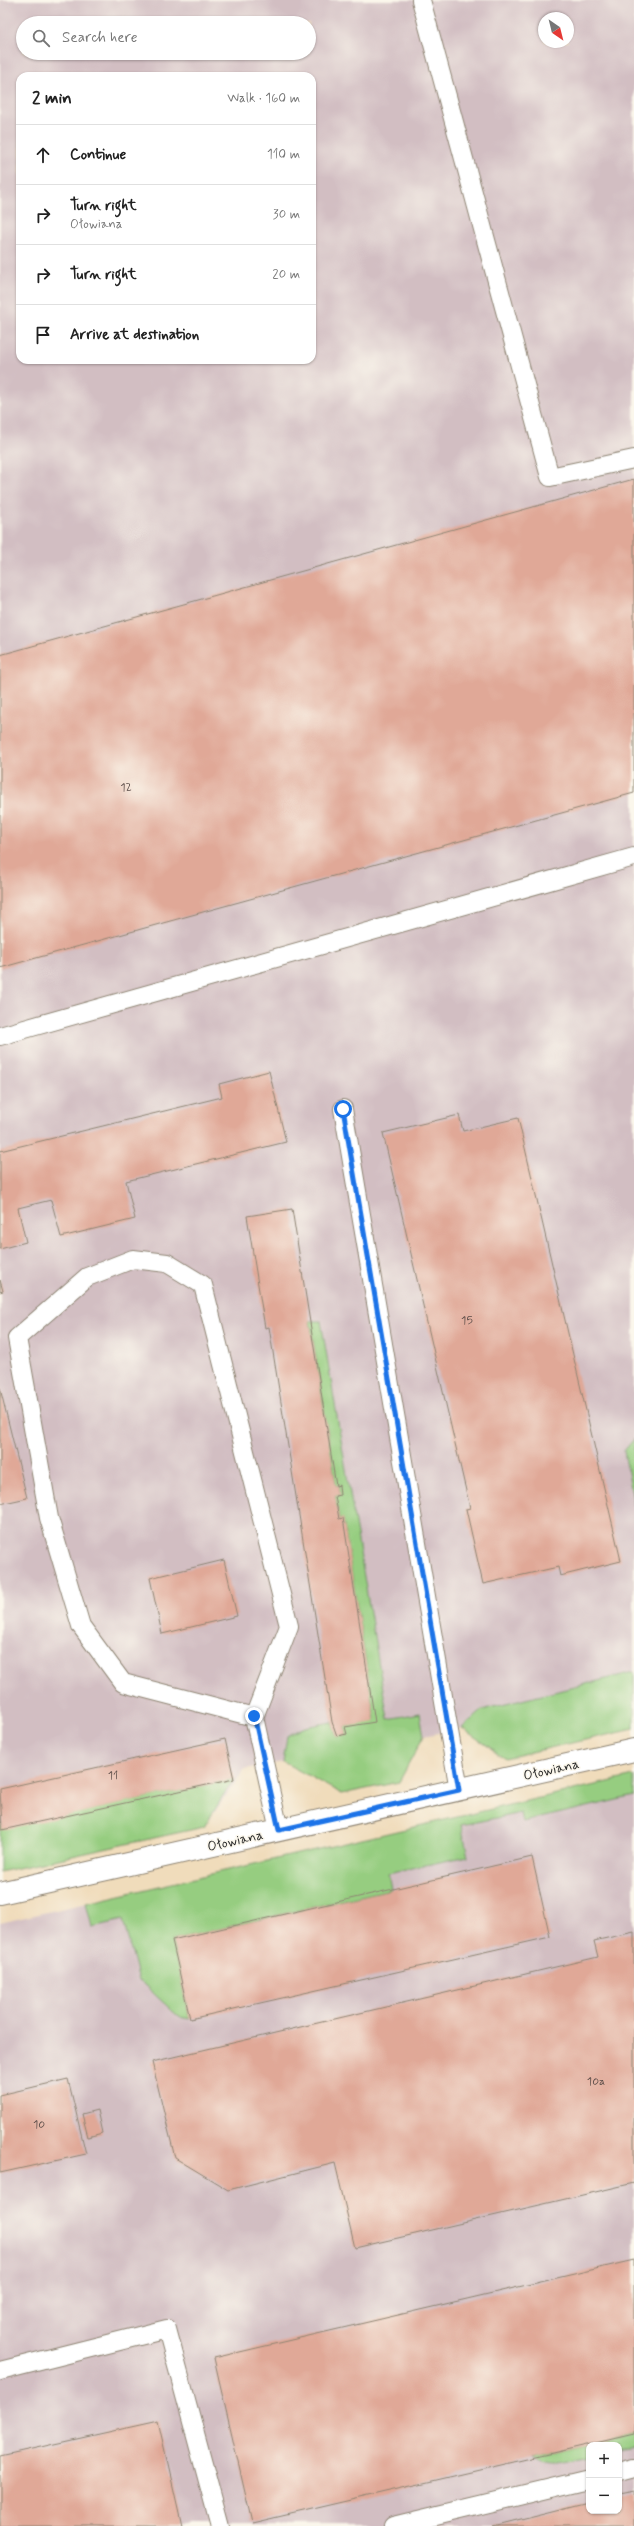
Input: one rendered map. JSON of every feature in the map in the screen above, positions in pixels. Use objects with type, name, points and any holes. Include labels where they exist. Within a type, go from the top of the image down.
[{"type":"street","name":"Ołowiana","points":[[0,1893],[634,1750]]},
{"type":"lane","points":[[421,0],[550,477],[634,459]]},
{"type":"lane","points":[[0,1036],[634,857]]},
{"type":"lane","points":[[343,1109],[459,1790]]},
{"type":"lane","points":[[254,1716],[123,1683],[81,1626],[49,1518],[17,1338],[87,1277],[134,1259],[168,1263],[203,1285],[289,1626],[254,1716],[279,1830]]},
{"type":"lane","points":[[0,2371],[167,2329],[220,2526]]},
{"type":"lane","points":[[622,2471],[634,2468]]},
{"type":"lane","points":[[393,2526],[586,2480]]},
{"type":"shaded area","points":[[0,0],[634,0],[634,1729],[505,1758],[462,1728],[424,1736],[399,1782],[342,1794],[283,1762],[245,1769],[204,1827],[0,1872]]},
{"type":"shaded area","points":[[634,1776],[634,2526],[0,2526],[0,1923]]},
{"type":"green space","points":[[310,1321],[321,1321],[388,1719],[420,1713],[424,1736],[399,1782],[342,1794],[283,1762],[287,1736],[305,1727],[332,1722],[337,1736],[347,1734],[345,1727],[375,1721],[343,1519],[339,1519],[335,1496],[340,1495],[339,1485],[336,1486]]},
{"type":"green space","points":[[634,1439],[634,1505],[624,1451]]},
{"type":"green space","points":[[634,1672],[634,1729],[505,1758],[462,1728],[482,1710]]},
{"type":"green space","points":[[634,1776],[634,1796],[523,1822],[521,1813],[461,1825],[468,1856],[388,1873],[391,1889],[172,1940],[190,2019],[179,2017],[139,1980],[123,1920],[92,1927],[86,1903]]},
{"type":"green space","points":[[234,1779],[204,1827],[0,1872],[0,1822],[2,1829]]},
{"type":"green space","points":[[634,2434],[634,2448],[622,2450],[622,2442],[600,2442]]},
{"type":"green space","points":[[586,2445],[586,2459],[567,2464],[546,2464],[532,2458]]},
{"type":"building","points":[[634,479],[634,793],[0,968],[0,655]]},
{"type":"building","points":[[269,1071],[286,1142],[126,1181],[135,1219],[61,1237],[51,1200],[18,1208],[26,1242],[0,1249],[0,1151],[222,1097],[219,1084]]},
{"type":"building","points":[[459,1115],[463,1131],[518,1118],[621,1561],[560,1576],[558,1567],[483,1584],[466,1509],[470,1508],[383,1133]]},
{"type":"building","points":[[292,1209],[336,1486],[339,1485],[340,1495],[335,1496],[339,1519],[343,1518],[375,1722],[345,1727],[347,1734],[337,1736],[332,1722],[269,1327],[265,1328],[247,1216]]},
{"type":"building","points":[[0,1280],[3,1291],[0,1292]]},
{"type":"building","points":[[0,1388],[27,1498],[0,1504]]},
{"type":"building","points":[[224,1560],[237,1616],[162,1634],[150,1578]]},
{"type":"building","points":[[225,1739],[234,1779],[2,1830],[0,1789]]},
{"type":"building","points":[[532,1857],[550,1937],[190,2019],[172,1940]]},
{"type":"building","points":[[634,1932],[634,2183],[355,2248],[335,2163],[228,2190],[175,2158],[152,2062],[598,1957],[594,1941]]},
{"type":"building","points":[[68,2079],[86,2154],[0,2173],[0,2095]]},
{"type":"building","points":[[97,2110],[102,2133],[88,2137],[82,2114]]},
{"type":"building","points":[[634,2260],[634,2434],[600,2442],[586,2442],[586,2445],[252,2523],[214,2358]]},
{"type":"building","points":[[158,2421],[182,2526],[0,2526],[0,2456]]},
{"type":"building","points":[[634,2492],[634,2526],[493,2526],[586,2503],[586,2514],[622,2514],[622,2494]]},
{"type":"route","points":[[254,1716],[279,1830],[459,1790],[343,1109]]}]
